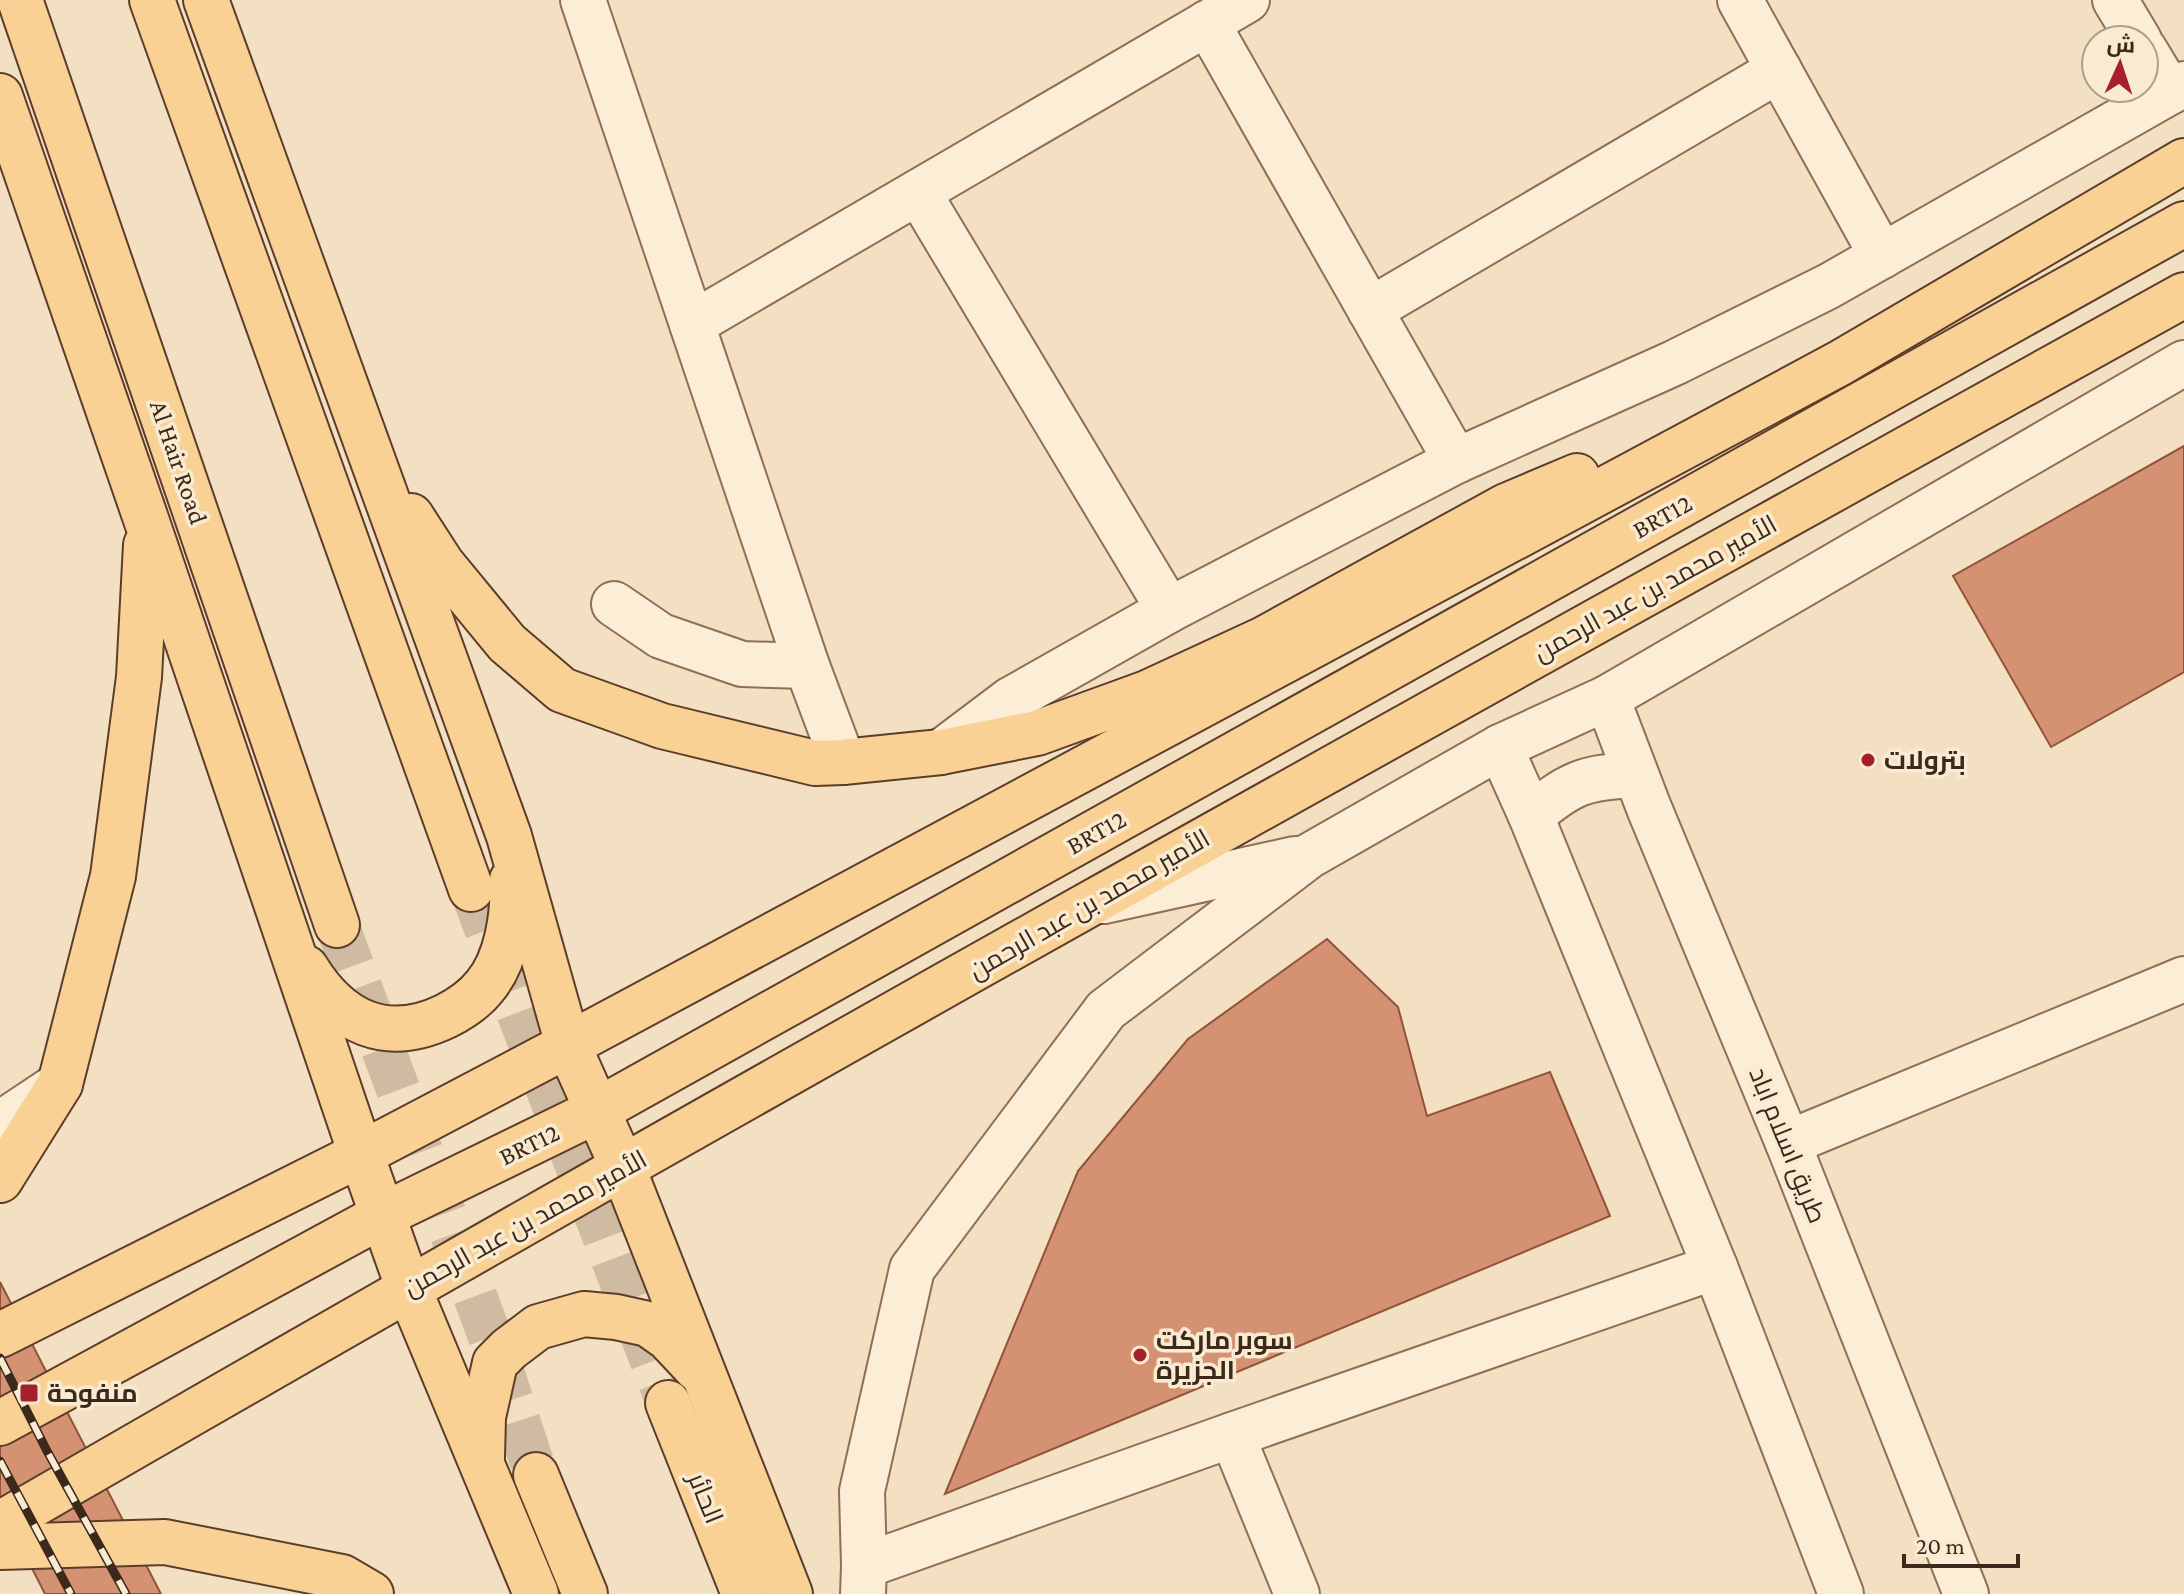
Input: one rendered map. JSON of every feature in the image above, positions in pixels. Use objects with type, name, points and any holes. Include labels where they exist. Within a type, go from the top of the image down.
[{"type":"main road","name":"Al Hair Road","points":[[20,0],[337,925]]},
{"type":"main road","points":[[152,0],[471,889]]},
{"type":"main road","points":[[206,0],[509,836],[568,1045],[623,1168],[790,1594]]},
{"type":"main road","points":[[0,96],[408,1287],[536,1594]]},
{"type":"main road","points":[[0,1335],[361,1154],[568,1045],[1840,363],[2184,161]]},
{"type":"main road","name":"BRT12","points":[[0,1423],[383,1215],[598,1110],[2184,224]]},
{"type":"main road","name":"الأمير محمد بن عبد الرحمن","points":[[0,1524],[408,1287],[1300,785],[2184,295]]},
{"type":"main road","points":[[366,445],[442,564],[507,643],[562,690],[662,726],[815,763],[843,762],[941,752],[1037,733],[1147,693],[1264,639],[1506,506],[1840,363]]},
{"type":"main road","points":[[0,1180],[60,1084],[113,876],[139,677],[147,522]]},
{"type":"main road","points":[[290,942],[316,984],[344,1012],[372,1027],[405,1030],[434,1022],[461,1008],[485,987],[497,967],[510,914],[509,836]]},
{"type":"main road","points":[[482,1464],[483,1417],[495,1363],[538,1327],[584,1314],[648,1324],[668,1338],[707,1379]]},
{"type":"main road","name":"الحائر","points":[[668,1403],[744,1594]]},
{"type":"main road","points":[[536,1475],[585,1594]]},
{"type":"main road","points":[[0,1547],[165,1542],[342,1577],[371,1594]]},
{"type":"street","points":[[583,0],[807,666],[843,762]]},
{"type":"street","points":[[692,324],[1247,0]]},
{"type":"street","points":[[1740,0],[1882,256]]},
{"type":"street","points":[[2115,0],[2129,24]]},
{"type":"street","points":[[1207,23],[1456,461]]},
{"type":"street","points":[[941,752],[1010,700],[1169,610],[1456,461],[1674,363],[1829,286],[2177,88],[2160,68]]},
{"type":"street","points":[[1370,310],[1779,70]]},
{"type":"street","points":[[918,192],[1169,610]]},
{"type":"street","points":[[1715,1267],[1232,1435],[864,1580],[862,1491],[912,1269],[1106,1010],[1309,856],[1500,747],[1607,698],[2184,363]]},
{"type":"street","points":[[614,604],[661,636],[742,664],[807,666]]},
{"type":"street","name":"طريق اسلام اباد","points":[[1607,698],[1788,1143],[1966,1594]]},
{"type":"street","points":[[1500,747],[1715,1267],[1841,1594]]},
{"type":"street","points":[[1531,816],[1559,792],[1580,783],[1606,776],[1636,775]]},
{"type":"street","points":[[1090,904],[1309,856]]},
{"type":"street","points":[[1788,1143],[2184,979]]},
{"type":"street","points":[[0,1124],[60,1084]]},
{"type":"street","points":[[1232,1435],[1297,1594]]},
{"type":"building","points":[[2184,446],[2184,672],[2051,747],[1953,576]]},
{"type":"building","name":"سوبر ماركت الجزيرة","points":[[1327,939],[1398,1007],[1427,1116],[1550,1072],[1610,1216],[945,1494],[1078,1171],[1188,1039]]},
{"type":"building","name":"منفوحة","points":[[0,1282],[161,1594],[45,1594],[0,1505]]},
{"type":"tunnel","points":[[471,889],[668,1403]]},
{"type":"tunnel","points":[[337,925],[495,1350],[536,1475]]},
{"type":"railway","points":[[0,1358],[126,1594]]},
{"type":"railway","points":[[0,1461],[71,1594]]},
{"type":"place","name":"بترولات","points":[[1868,760]]},
{"type":"place","name":"سوبر ماركت الجزيرة","points":[[1140,1355]]},
{"type":"place","name":"منفوحة","points":[[29,1393]]}]
